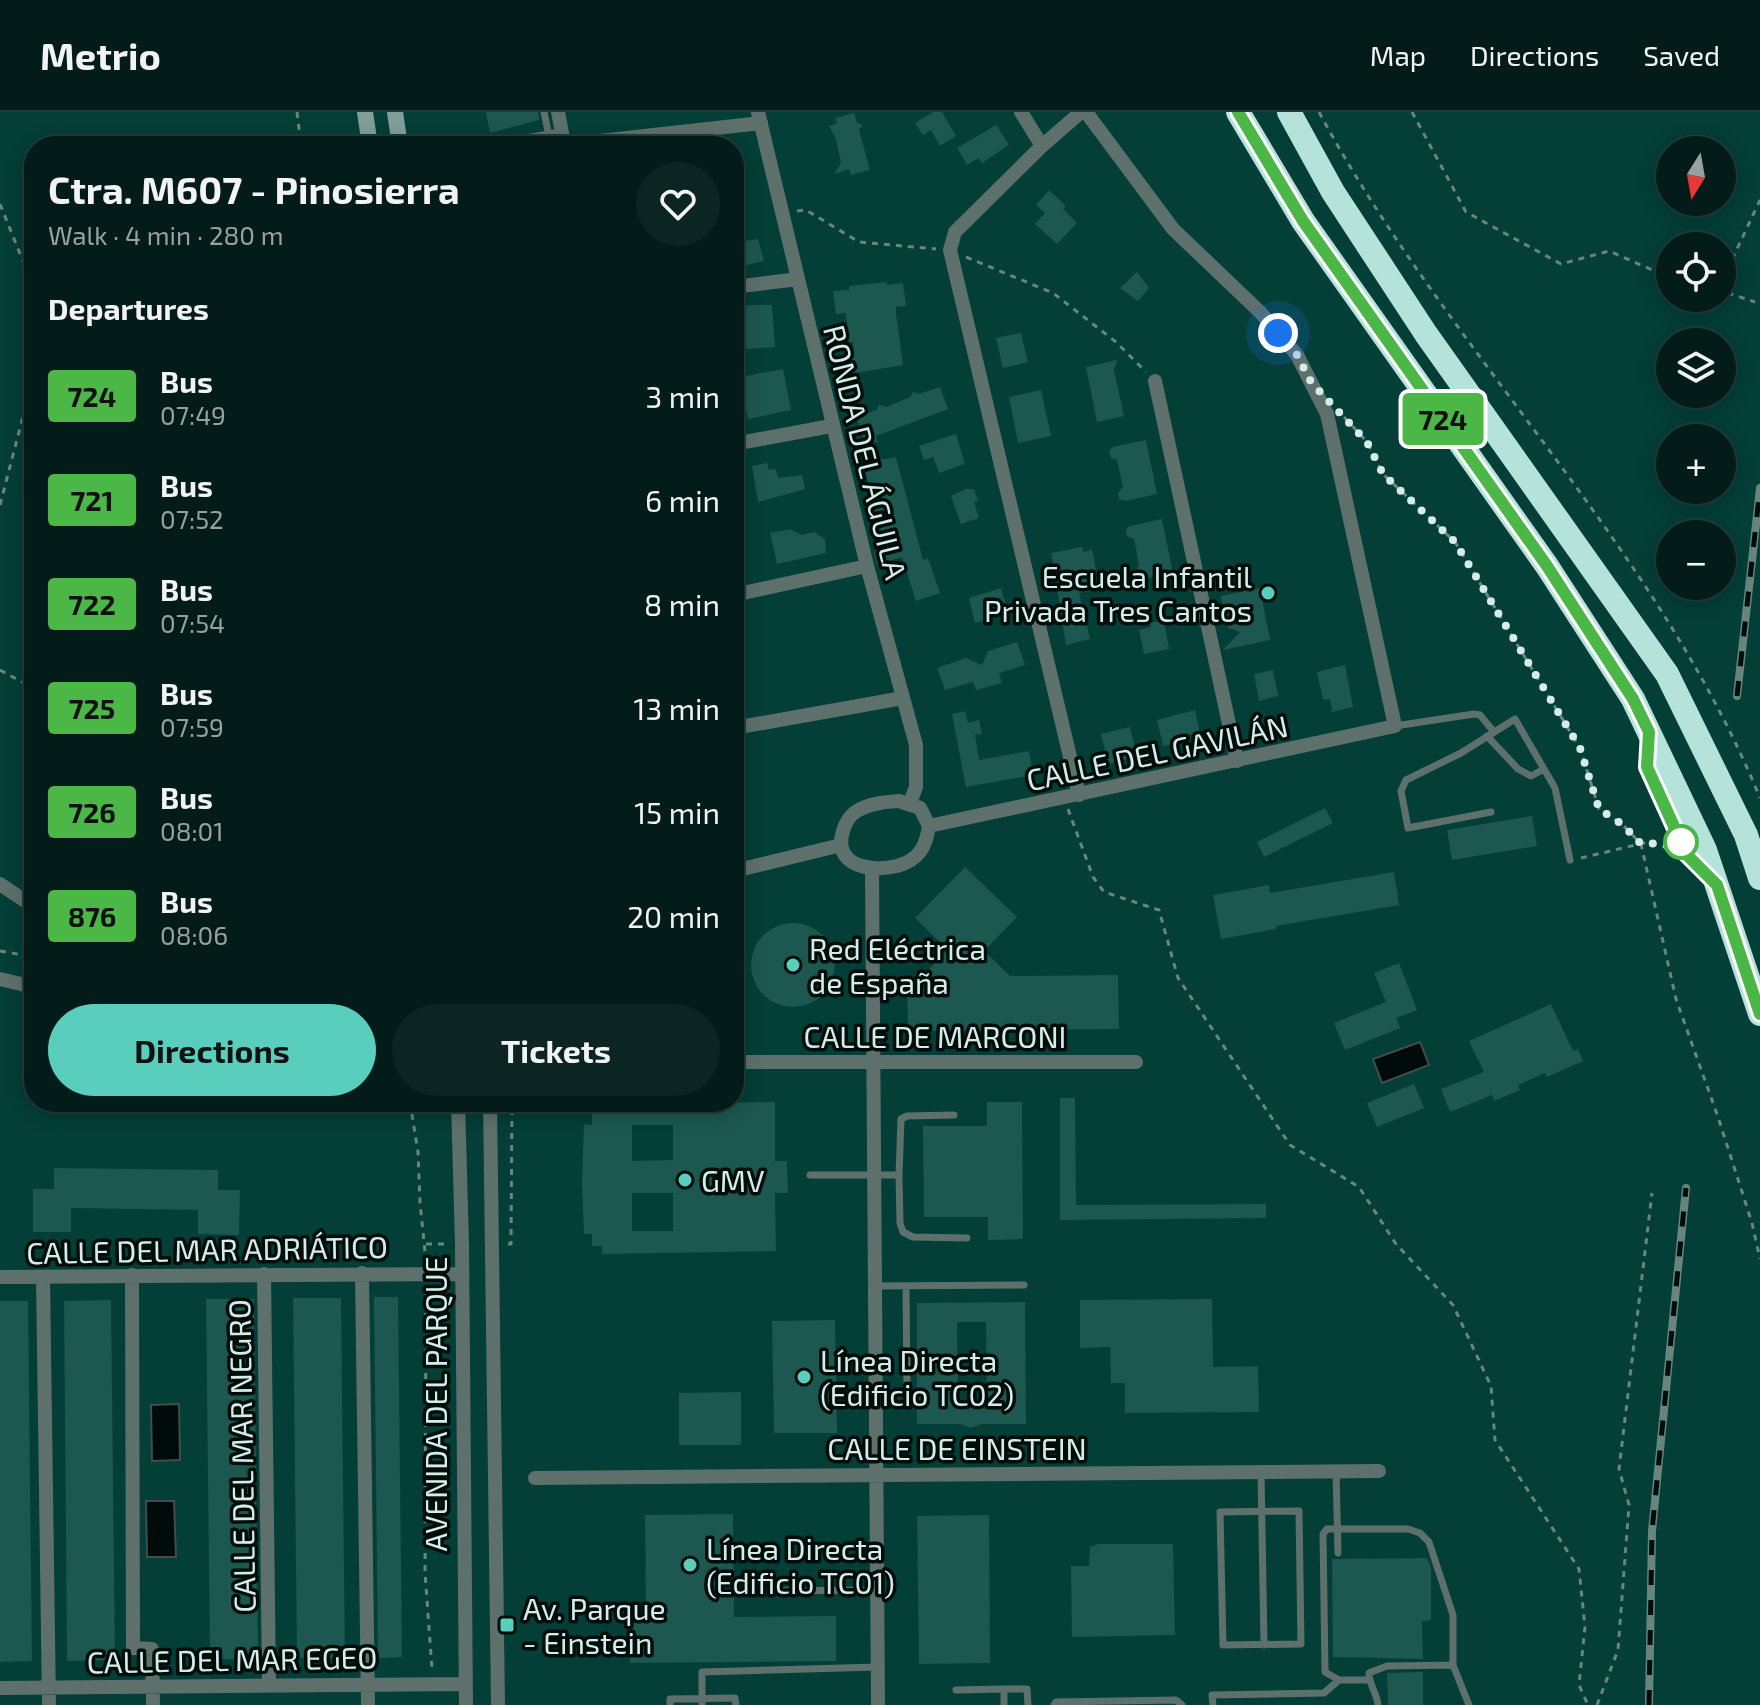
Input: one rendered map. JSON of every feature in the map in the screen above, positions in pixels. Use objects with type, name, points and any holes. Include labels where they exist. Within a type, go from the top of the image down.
[{"type":"highway","points":[[1238,112],[1303,221],[1547,566],[1633,699],[1705,850],[1760,1014]]},
{"type":"highway","points":[[1289,112],[1333,192],[1426,334],[1667,674],[1746,835],[1760,878]]},
{"type":"street","points":[[365,112],[369,136]]},
{"type":"street","points":[[395,112],[399,136]]},
{"type":"street","points":[[558,112],[558,136]]},
{"type":"street","points":[[1021,112],[1042,146]]},
{"type":"street","points":[[1071,797],[950,250],[955,232],[1042,146],[1084,112],[1173,229],[1260,312],[1297,355],[1327,414],[1395,726]]},
{"type":"street","points":[[608,136],[760,118]]},
{"type":"street","name":"RONDA DEL ÁGUILA","points":[[760,118],[831,426],[916,745],[916,787],[910,803]]},
{"type":"street","points":[[744,286],[798,279]]},
{"type":"street","points":[[1155,381],[1237,761]]},
{"type":"street","points":[[744,442],[831,426]]},
{"type":"street","points":[[744,593],[867,566]]},
{"type":"street","points":[[744,726],[903,698]]},
{"type":"street","name":"CALLE DEL GAVILÁN","points":[[929,826],[1395,726]]},
{"type":"street","points":[[887,802],[910,803],[920,808],[929,826],[923,849],[917,858],[898,866],[872,870],[860,867],[844,855],[841,845],[845,826],[856,811],[887,802]]},
{"type":"street","points":[[744,869],[841,845]]},
{"type":"street","points":[[872,870],[878,1705]]},
{"type":"street","points":[[0,884],[24,900]]},
{"type":"street","points":[[0,979],[24,985]]},
{"type":"street","name":"CALLE DE MARCONI","points":[[744,1062],[1136,1062]]},
{"type":"street","name":"AVENIDA DEL PARQUE","points":[[457,1112],[466,1705]]},
{"type":"street","name":"AVENIDA DEL PARQUE","points":[[490,1112],[498,1705]]},
{"type":"street","points":[[362,1273],[368,1705]]},
{"type":"street","name":"CALLE DEL MAR NEGRO","points":[[264,1274],[269,1685]]},
{"type":"street","name":"CALLE DEL MAR ADRIÁTICO","points":[[0,1277],[462,1274]]},
{"type":"street","points":[[132,1275],[133,1648],[152,1649],[153,1705]]},
{"type":"street","points":[[43,1277],[49,1705]]},
{"type":"street","name":"CALLE DE EINSTEIN","points":[[535,1478],[1379,1471]]},
{"type":"street","name":"CALLE DEL MAR EGEO","points":[[0,1688],[464,1684]]},
{"type":"lane","points":[[544,112],[555,136]]},
{"type":"lane","points":[[1395,726],[1480,715],[1518,769],[1531,776],[1544,769]]},
{"type":"lane","points":[[1491,812],[1408,828],[1401,791],[1406,780],[1461,753],[1515,719],[1555,788],[1570,860]]},
{"type":"lane","points":[[954,1115],[907,1116],[901,1119],[900,1223],[903,1232],[913,1237],[967,1238]]},
{"type":"lane","points":[[810,1175],[899,1175]]},
{"type":"lane","points":[[875,1286],[1024,1285]]},
{"type":"lane","points":[[906,1286],[907,1391]]},
{"type":"lane","points":[[1261,1471],[1264,1645]]},
{"type":"lane","points":[[1336,1471],[1338,1553]]},
{"type":"lane","points":[[1299,1511],[1301,1644],[1223,1645],[1220,1512],[1262,1512],[1299,1511]]},
{"type":"lane","points":[[1369,1680],[1339,1680],[1325,1672],[1323,1534],[1327,1529],[1408,1529],[1420,1533],[1429,1542],[1453,1615],[1453,1665],[1469,1705]]},
{"type":"lane","points":[[765,1591],[878,1590]]},
{"type":"lane","points":[[1378,1705],[1369,1673],[1387,1666],[1453,1665]]},
{"type":"lane","points":[[702,1702],[702,1672],[878,1667]]},
{"type":"lane","points":[[1213,1705],[1212,1695],[1324,1693],[1339,1680]]},
{"type":"lane","points":[[1004,1689],[1004,1705]]},
{"type":"lane","points":[[956,1690],[1027,1689],[1028,1705]]},
{"type":"lane","points":[[670,1705],[670,1699],[702,1702],[735,1698],[736,1705]]},
{"type":"lane","points":[[1054,1705],[1056,1702],[1176,1700],[1182,1705]]},
{"type":"path","points":[[297,112],[300,136]]},
{"type":"path","points":[[1319,112],[1377,209],[1445,311],[1632,565],[1718,709],[1760,798]]},
{"type":"path","points":[[1412,112],[1466,212],[1561,264],[1609,251],[1656,272]]},
{"type":"path","points":[[1736,251],[1760,200]]},
{"type":"path","points":[[0,204],[24,264]]},
{"type":"path","points":[[782,212],[806,210],[859,242],[950,250],[1053,293],[1116,342],[1155,381]]},
{"type":"path","points":[[1736,296],[1755,302]]},
{"type":"path","points":[[1339,412],[1367,442],[1383,474],[1455,542],[1580,748],[1599,809],[1623,825],[1641,844],[1676,999],[1718,1117],[1752,1223],[1760,1259]]},
{"type":"path","points":[[0,505],[24,413]]},
{"type":"path","points":[[0,670],[24,682]]},
{"type":"path","points":[[1071,797],[1093,877],[1104,892],[1159,910],[1178,978],[1290,1145],[1359,1187],[1396,1244],[1453,1305],[1491,1386],[1495,1440],[1579,1569],[1585,1627],[1579,1685],[1588,1705]]},
{"type":"path","points":[[1570,860],[1648,842],[1669,848]]},
{"type":"path","points":[[0,951],[24,955]]},
{"type":"path","points":[[412,1112],[426,1244],[425,1572],[433,1683]]},
{"type":"path","points":[[1597,1705],[1618,1650],[1629,1505],[1619,1469],[1652,1193]]},
{"type":"shaded area","points":[[0,112],[1760,112],[1760,1705],[0,1705]]},
{"type":"shaded area","points":[[1420,1042],[1429,1065],[1382,1083],[1373,1059]]},
{"type":"shaded area","points":[[179,1404],[180,1460],[152,1461],[151,1405]]},
{"type":"shaded area","points":[[146,1501],[174,1501],[176,1557],[147,1557]]},
{"type":"building","points":[[486,112],[538,112],[539,120],[490,133]]},
{"type":"building","points":[[933,112],[942,112],[956,136],[940,146],[931,130],[923,135],[915,123]]},
{"type":"building","points":[[854,113],[857,123],[863,125],[859,130],[870,170],[851,175],[849,169],[834,174],[841,163],[836,139],[829,126],[837,124],[835,118]]},
{"type":"building","points":[[996,125],[1009,145],[982,163],[979,158],[967,165],[957,148]]},
{"type":"building","points":[[1049,190],[1066,206],[1063,209],[1077,223],[1057,244],[1035,224],[1045,213],[1036,205]]},
{"type":"building","points":[[758,239],[764,261],[744,266],[744,241]]},
{"type":"building","points":[[1137,272],[1149,288],[1138,301],[1120,288]]},
{"type":"building","points":[[887,282],[887,285],[903,283],[906,306],[896,307],[896,313],[903,365],[843,375],[841,361],[851,360],[854,356],[853,342],[849,342],[846,313],[836,314],[833,291]]},
{"type":"building","points":[[772,305],[775,347],[744,349],[744,306]]},
{"type":"building","points":[[1021,333],[1028,362],[1003,368],[996,338]]},
{"type":"building","points":[[1117,360],[1114,370],[1124,416],[1097,422],[1086,367]]},
{"type":"building","points":[[783,369],[791,410],[748,419],[744,376]]},
{"type":"building","points":[[940,387],[948,409],[876,436],[878,443],[863,438],[856,417],[877,410],[879,404],[886,407],[910,397],[913,392],[919,394]]},
{"type":"building","points":[[1041,390],[1051,436],[1018,443],[1009,397]]},
{"type":"building","points":[[956,434],[965,464],[939,473],[933,457],[924,460],[919,446]]},
{"type":"building","points":[[1146,440],[1157,494],[1125,501],[1119,499],[1118,493],[1123,487],[1117,460],[1111,458],[1109,451],[1113,447]]},
{"type":"building","points":[[896,457],[923,560],[928,558],[940,593],[916,601],[902,557],[877,565],[874,552],[886,549],[863,463]]},
{"type":"building","points":[[767,463],[769,470],[776,469],[778,478],[802,475],[805,489],[758,502],[752,466]]},
{"type":"building","points":[[974,489],[979,518],[961,524],[951,496]]},
{"type":"building","points":[[1162,519],[1173,573],[1136,581],[1134,572],[1139,566],[1134,539],[1127,536],[1126,530],[1129,526]]},
{"type":"building","points":[[790,529],[801,535],[814,532],[825,539],[826,553],[777,564],[770,533]]},
{"type":"building","points":[[1082,547],[1083,552],[1092,550],[1100,589],[1079,593],[1090,639],[1066,645],[1056,581],[1053,581],[1050,567],[1054,567],[1051,553]]},
{"type":"building","points":[[1001,588],[1008,613],[975,623],[969,598]]},
{"type":"building","points":[[1260,588],[1270,640],[1223,650],[1240,632],[1228,628],[1221,596]]},
{"type":"building","points":[[1164,620],[1169,649],[1144,654],[1139,630],[1151,627],[1150,623]]},
{"type":"building","points":[[1017,642],[1025,665],[999,673],[1002,683],[976,690],[973,682],[945,690],[937,668],[966,658],[982,665],[988,651]]},
{"type":"building","points":[[1345,665],[1353,707],[1332,712],[1330,699],[1323,700],[1317,672]]},
{"type":"building","points":[[1273,670],[1278,696],[1259,701],[1254,674]]},
{"type":"building","points":[[1195,710],[1200,733],[1186,735],[1188,741],[1163,746],[1157,720]]},
{"type":"building","points":[[965,711],[968,723],[979,720],[982,734],[975,735],[979,760],[1029,751],[1033,775],[966,787],[952,714]]},
{"type":"building","points":[[1130,727],[1136,752],[1130,754],[1131,758],[1109,764],[1102,761],[1101,755],[1105,749],[1101,734]]},
{"type":"building","points":[[1325,808],[1333,823],[1264,857],[1257,842]]},
{"type":"building","points":[[1532,816],[1537,846],[1452,860],[1447,830]]},
{"type":"building","points":[[965,867],[1017,917],[984,951],[1010,976],[1118,975],[1119,1029],[908,1031],[907,978],[930,977],[930,968],[948,950],[915,918]]},
{"type":"building","points":[[1394,872],[1399,905],[1276,926],[1276,929],[1221,939],[1213,895],[1269,885],[1270,893]]},
{"type":"building","name":"Red Eléctrica de España","points":[[785,923],[801,923],[817,930],[828,941],[835,965],[832,981],[823,995],[801,1007],[785,1007],[769,1000],[758,989],[751,973],[751,957],[758,941],[769,930]]},
{"type":"building","points":[[1399,963],[1417,1010],[1396,1018],[1400,1028],[1345,1050],[1334,1023],[1386,1002],[1374,973]]},
{"type":"building","points":[[1551,1004],[1573,1051],[1578,1049],[1583,1061],[1547,1077],[1545,1073],[1518,1085],[1520,1090],[1494,1101],[1492,1095],[1450,1112],[1441,1089],[1484,1072],[1469,1041]]},
{"type":"building","points":[[1414,1084],[1424,1108],[1377,1127],[1367,1103]]},
{"type":"building","points":[[1060,1098],[1075,1098],[1076,1205],[1266,1204],[1266,1218],[1060,1220]]},
{"type":"building","name":"GMV","points":[[744,1102],[775,1102],[775,1161],[787,1161],[788,1193],[775,1193],[776,1251],[602,1254],[602,1246],[592,1246],[592,1234],[584,1234],[582,1184],[584,1124],[592,1125],[592,1113],[744,1112]],"holes":[[[632,1125],[673,1125],[673,1160],[632,1161]],[[632,1193],[673,1193],[673,1231],[632,1231]]]},
{"type":"building","points":[[987,1102],[1022,1102],[1023,1239],[988,1240],[988,1217],[924,1217],[923,1126],[987,1126]]},
{"type":"building","points":[[54,1168],[218,1170],[218,1190],[240,1190],[239,1235],[198,1234],[198,1210],[71,1208],[71,1232],[33,1232],[33,1189],[54,1189]]},
{"type":"building","points":[[374,1297],[398,1297],[402,1657],[378,1658]]},
{"type":"building","points":[[293,1298],[341,1298],[345,1658],[297,1658]]},
{"type":"building","points":[[206,1299],[254,1299],[258,1659],[210,1659]]},
{"type":"building","points":[[1212,1299],[1213,1367],[1258,1366],[1259,1412],[1125,1413],[1125,1383],[1111,1383],[1110,1347],[1080,1348],[1080,1300]]},
{"type":"building","points":[[111,1300],[115,1660],[67,1661],[64,1301]]},
{"type":"building","points":[[0,1301],[28,1301],[32,1661],[0,1662]]},
{"type":"building","points":[[1025,1302],[1026,1424],[982,1424],[971,1428],[960,1424],[917,1424],[917,1303]],"holes":[[[957,1322],[986,1322],[987,1405],[958,1405]]]},
{"type":"building","name":"Línea Directa (Edificio TC02)","points":[[835,1320],[837,1433],[774,1433],[772,1321]]},
{"type":"building","points":[[741,1392],[741,1445],[679,1445],[679,1393]]},
{"type":"building","name":"Línea Directa (Edificio TC01)","points":[[733,1514],[734,1617],[836,1616],[836,1661],[630,1663],[630,1618],[646,1618],[645,1515]]},
{"type":"building","points":[[989,1515],[990,1663],[919,1664],[917,1516]]},
{"type":"building","points":[[1098,1544],[1173,1544],[1175,1635],[1072,1637],[1071,1566],[1089,1566],[1090,1547]]},
{"type":"building","points":[[1427,1558],[1431,1568],[1431,1620],[1422,1621],[1423,1659],[1333,1657],[1332,1559]]},
{"type":"building","points":[[1423,1672],[1423,1705],[1388,1705],[1387,1673]]},
{"type":"railway","points":[[1737,696],[1760,488]]},
{"type":"railway","points":[[1649,1705],[1652,1531],[1686,1188]]},
{"type":"bus line","name":"724","points":[[1238,112],[1303,221],[1547,566],[1633,699],[1649,732],[1647,767],[1687,855],[1717,885],[1760,1014]]},
{"type":"place","name":"Escuela Infantil Privada Tres Cantos","points":[[1268,593]]},
{"type":"place","name":"Red Eléctrica de España","points":[[793,965]]},
{"type":"place","name":"GMV","points":[[685,1180]]},
{"type":"place","name":"Línea Directa (Edificio TC02)","points":[[804,1377]]},
{"type":"place","name":"Línea Directa (Edificio TC01)","points":[[690,1565]]},
{"type":"place","name":"Av. Parque - Einstein","points":[[507,1625]]},
{"type":"route","points":[[1278,333],[1297,355],[1311,382],[1367,442],[1383,474],[1455,542],[1580,748],[1599,809],[1623,825],[1641,844],[1648,842],[1669,848],[1681,842]]}]
